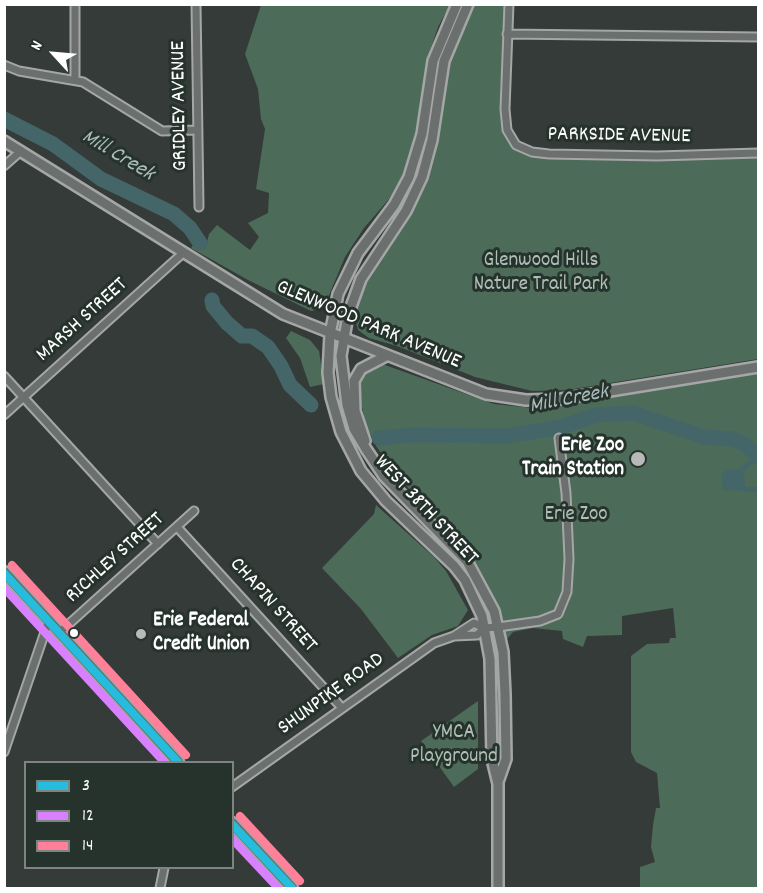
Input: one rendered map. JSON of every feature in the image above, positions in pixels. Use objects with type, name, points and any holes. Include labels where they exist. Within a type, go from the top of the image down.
[{"type":"main road","name":"WEST 38TH STREET","points":[[457,4],[433,61],[422,135],[413,167],[399,196],[365,242],[347,273],[334,306],[330,334],[329,384],[341,432],[360,471],[386,501],[454,566],[478,606],[484,628],[491,675],[492,759],[498,784],[498,888]]},
{"type":"main road","name":"WEST 38TH STREET","points":[[468,4],[444,61],[432,140],[422,177],[406,212],[362,279],[343,339],[343,382],[354,429],[384,476],[467,561],[490,602],[498,627],[506,694],[506,759],[498,784]]},
{"type":"main road","name":"GLENWOOD PARK AVENUE","points":[[4,141],[283,314],[486,394],[526,400],[581,397],[759,367]]},
{"type":"main road","points":[[368,452],[355,411],[354,381],[361,369],[386,356]]},
{"type":"main road","points":[[4,572],[177,761]]},
{"type":"main road","points":[[234,825],[292,888]]},
{"type":"street","points":[[75,4],[75,79]]},
{"type":"street","name":"GRIDLEY AVENUE","points":[[196,4],[199,207]]},
{"type":"street","name":"PARKSIDE AVENUE","points":[[509,4],[506,121],[509,135],[522,148],[549,154],[657,156],[759,153]]},
{"type":"street","points":[[507,34],[759,37]]},
{"type":"street","points":[[4,64],[19,71],[75,79],[162,131],[198,130]]},
{"type":"street","points":[[4,166],[21,151]]},
{"type":"street","name":"MARSH STREET","points":[[4,415],[183,253]]},
{"type":"street","points":[[4,376],[158,544]]},
{"type":"street","name":"SHUNPIKE ROAD","points":[[234,786],[430,645],[454,636],[477,635],[484,628],[540,621],[558,614],[567,592],[569,559],[565,476],[559,438]]},
{"type":"street","name":"RICHLEY STREET","points":[[60,632],[194,511]]},
{"type":"street","name":"CHAPIN STREET","points":[[177,526],[342,708]]},
{"type":"street","points":[[4,752],[49,620]]},
{"type":"street","points":[[160,888],[165,869]]},
{"type":"green space","points":[[261,5],[450,5],[438,27],[428,57],[413,146],[404,174],[389,199],[364,228],[345,257],[327,300],[319,306],[320,309],[311,311],[248,280],[191,248],[194,244],[207,242],[209,234],[217,225],[250,250],[259,237],[248,223],[268,213],[269,193],[256,189],[265,129],[261,119],[258,89],[245,54]]},
{"type":"green space","name":"Glenwood Hills Nature Trail Park","points":[[473,5],[505,5],[500,101],[502,127],[511,145],[527,153],[550,158],[758,158],[758,359],[567,390],[532,391],[475,377],[397,346],[369,338],[358,330],[354,314],[366,281],[409,215],[429,169],[447,63]]},
{"type":"green space","points":[[291,331],[310,340],[319,351],[324,384],[310,387],[300,358],[286,338]]},
{"type":"green space","name":"Erie Zoo","points":[[377,365],[385,365],[494,404],[543,409],[758,372],[758,888],[640,888],[640,867],[655,862],[651,847],[653,825],[656,808],[660,808],[657,773],[636,762],[631,752],[631,656],[647,644],[669,643],[670,638],[676,638],[673,608],[622,616],[622,635],[587,636],[583,647],[563,639],[562,631],[533,628],[513,632],[507,639],[494,601],[473,561],[396,474],[376,446],[366,425],[357,385],[365,371]]},
{"type":"green space","points":[[376,505],[434,557],[446,571],[468,610],[458,626],[432,635],[398,658],[361,609],[322,568],[374,514]]},
{"type":"green space","name":"YMCA Playground","points":[[478,701],[478,769],[454,787],[421,741]]},
{"type":"water","points":[[750,459],[756,461],[744,472],[745,487],[758,487],[758,492],[723,490],[721,474],[727,470],[739,469]]},
{"type":"waterway","name":"Mill Creek","points":[[4,119],[53,144],[101,179],[174,214],[190,228],[200,243]]},
{"type":"waterway","name":"Mill Creek","points":[[212,300],[213,306],[227,323],[242,336],[252,336],[268,347],[290,385],[311,405]]},
{"type":"waterway","name":"Mill Creek","points":[[379,438],[411,435],[506,436],[562,427],[596,415],[633,413],[704,437],[733,439],[746,445],[758,456]]},
{"type":"transit line","name":"14","points":[[12,565],[186,755]]},
{"type":"transit line","name":"3","points":[[4,573],[177,761]]},
{"type":"transit line","name":"12","points":[[4,588],[163,761]]},
{"type":"transit line","name":"14","points":[[240,816],[300,881]]},
{"type":"transit line","name":"3","points":[[234,826],[292,888]]},
{"type":"transit line","name":"12","points":[[234,841],[278,888]]},
{"type":"place","name":"Erie Zoo Train Station","points":[[638,459]]},
{"type":"place","name":"Erie Federal Credit Union","points":[[141,634]]}]
